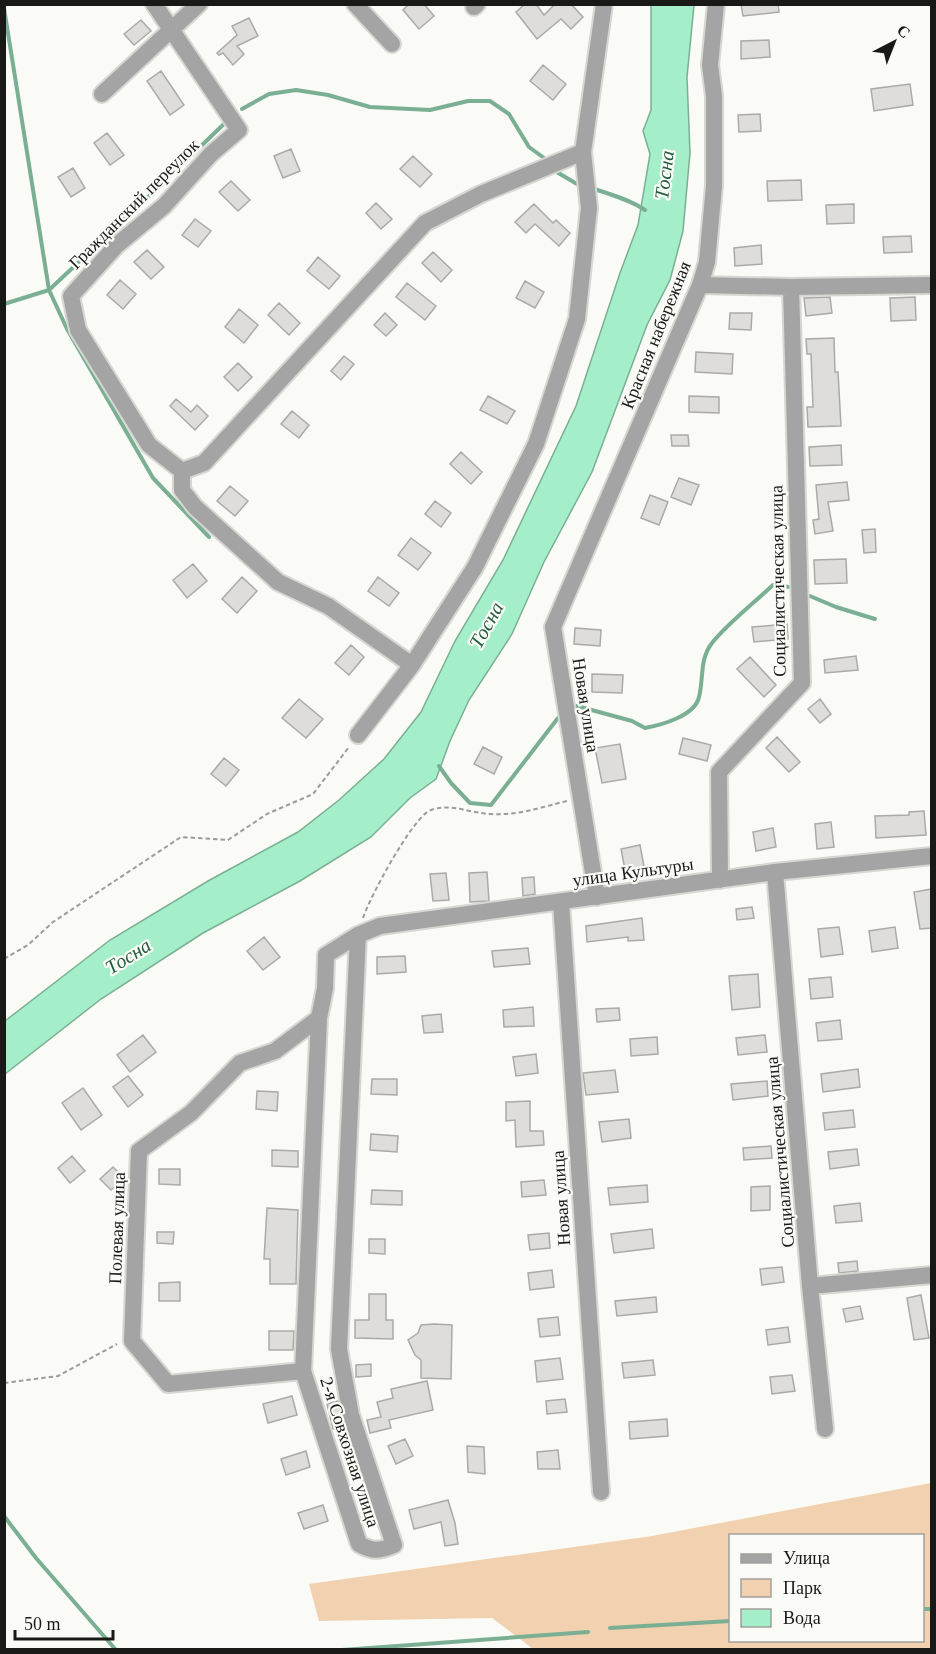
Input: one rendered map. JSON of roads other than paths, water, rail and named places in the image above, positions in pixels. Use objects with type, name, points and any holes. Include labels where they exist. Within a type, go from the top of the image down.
[{"type":"street","points":[[154,4],[172,28]]},
{"type":"street","points":[[102,94],[199,4]]},
{"type":"street","points":[[356,4],[392,44]]},
{"type":"street","points":[[358,735],[412,665],[475,567],[536,444],[577,319],[589,208],[583,152],[604,4]]},
{"type":"street","name":"Красная набережная","points":[[553,627],[700,285],[707,262],[714,186],[714,96],[710,65],[716,4]]},
{"type":"street","name":"Гражданский переулок","points":[[172,28],[239,130],[211,154],[164,206],[117,245],[71,296],[78,330],[149,446],[182,471]]},
{"type":"street","points":[[412,665],[328,606],[278,582],[195,507],[182,490],[182,471],[204,463],[424,224],[481,194],[583,152]]},
{"type":"street","points":[[700,285],[791,287],[932,285]]},
{"type":"street","name":"Социалистическая улица","points":[[720,880],[719,772],[802,683],[791,287]]},
{"type":"street","name":"Новая улица","points":[[553,627],[597,897]]},
{"type":"street","name":"улица Культуры","points":[[351,939],[380,926],[775,872],[932,856]]},
{"type":"street","name":"Социалистическая улица","points":[[775,872],[810,1286],[825,1429]]},
{"type":"street","name":"Новая улица","points":[[561,902],[601,1492]]},
{"type":"street","name":"2-я Совхозная улица","points":[[351,939],[339,1349],[351,1415],[394,1545],[382,1551],[370,1551],[359,1544],[303,1371],[319,1018],[325,988],[326,955],[351,939]]},
{"type":"street","name":"Полевая улица","points":[[303,1371],[168,1384],[132,1341],[139,1151],[191,1113],[240,1063],[275,1051],[319,1018]]},
{"type":"street","points":[[810,1286],[932,1275]]},
{"type":"water","name":"Тосна","points":[[651,5],[694,5],[687,77],[690,153],[683,231],[670,280],[647,325],[592,472],[544,562],[512,634],[469,700],[436,779],[410,798],[371,837],[300,881],[203,933],[101,999],[5,1074],[5,1021],[110,940],[208,881],[298,832],[339,800],[384,759],[421,712],[455,641],[503,560],[576,406],[638,225],[650,154],[643,131],[651,110]]},
{"type":"waterway","points":[[4,8],[49,290],[67,329],[153,478],[209,537]]},
{"type":"waterway","points":[[242,109],[269,94],[296,90],[328,95],[370,107],[430,110],[468,101],[490,101],[509,114],[529,147],[544,158]]},
{"type":"waterway","points":[[176,170],[225,123]]},
{"type":"waterway","points":[[555,171],[577,184]]},
{"type":"waterway","points":[[4,304],[49,290],[164,182]]},
{"type":"waterway","points":[[592,188],[626,200],[645,210]]},
{"type":"waterway","points":[[577,706],[632,721],[645,728],[668,722],[684,714],[696,704],[699,697],[703,663],[712,643],[773,585],[780,584],[788,587]]},
{"type":"waterway","points":[[810,596],[875,619]]},
{"type":"waterway","points":[[439,766],[470,803],[491,805],[558,718]]},
{"type":"waterway","points":[[4,1516],[36,1558],[116,1650]]},
{"type":"waterway","points":[[924,1609],[932,1609]]},
{"type":"waterway","points":[[610,1628],[729,1621]]},
{"type":"waterway","points":[[342,1650],[588,1632]]}]
